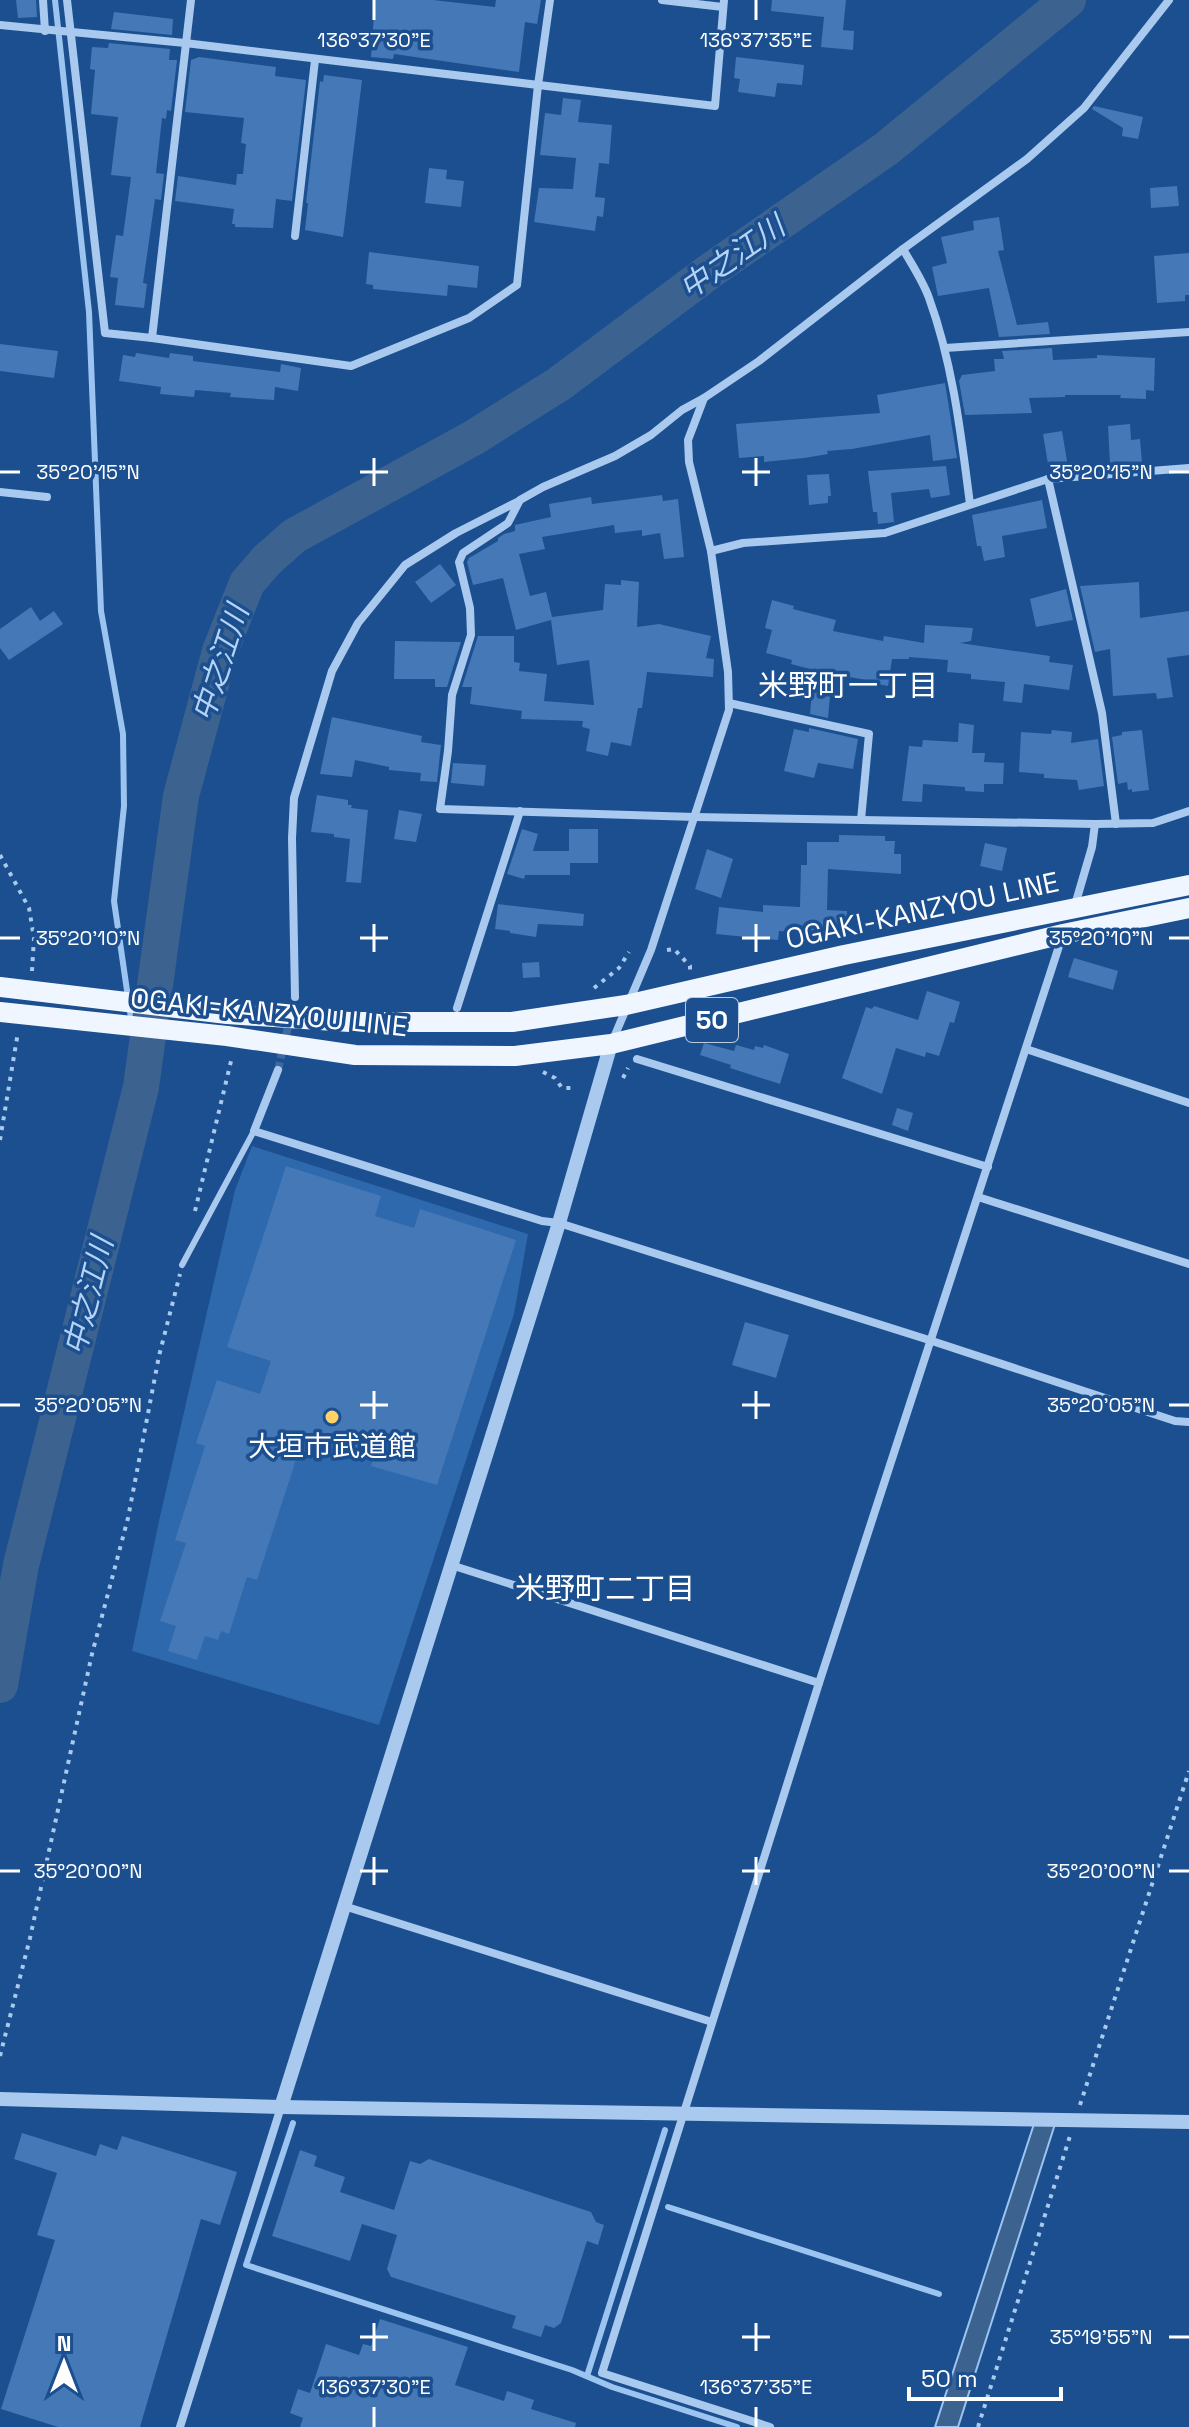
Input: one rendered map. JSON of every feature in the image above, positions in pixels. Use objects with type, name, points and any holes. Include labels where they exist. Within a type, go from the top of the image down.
[{"type":"main road","name":"OGAKI-KANZYOU LINE","points":[[0,987],[227,1014],[350,1022],[512,1022],[626,1005],[1075,906],[1189,885]]},
{"type":"main road","name":"OGAKI-KANZYOU LINE","points":[[0,1012],[229,1045],[355,1055],[515,1056],[611,1044],[1063,934],[1189,908]]},
{"type":"street","points":[[43,0],[48,31]]},
{"type":"street","points":[[67,0],[105,333],[351,366],[469,318],[517,285],[550,0]]},
{"type":"street","points":[[152,338],[191,0]]},
{"type":"street","points":[[0,25],[185,43],[715,106],[723,3],[662,0]]},
{"type":"street","points":[[295,997],[294,798],[332,671],[358,623],[405,565],[456,533],[543,487],[615,456],[759,361],[903,249],[1027,159],[1084,108],[1169,0]]},
{"type":"street","points":[[295,236],[315,60]]},
{"type":"street","points":[[903,249],[928,295],[945,348],[970,504]]},
{"type":"street","points":[[945,348],[1189,332]]},
{"type":"street","points":[[180,2427],[559,1223],[611,1044],[651,950],[729,703],[728,672],[711,551],[689,462],[688,440],[704,398]]},
{"type":"street","points":[[711,551],[743,543],[885,533],[1048,479],[1189,468]]},
{"type":"street","points":[[1048,479],[1102,713],[1116,824]]},
{"type":"street","points":[[0,492],[47,497]]},
{"type":"street","points":[[520,500],[508,523],[463,553],[459,562],[470,608],[471,635],[452,695],[440,809],[1095,824],[1153,823],[1189,811]]},
{"type":"street","points":[[729,703],[869,734],[861,820]]},
{"type":"street","points":[[457,1008],[520,811]]},
{"type":"street","points":[[1075,906],[1092,847],[1095,824]]},
{"type":"street","points":[[770,2427],[602,2373],[819,1683],[1063,934]]},
{"type":"street","points":[[1026,1049],[1189,1103]]},
{"type":"street","points":[[637,1059],[988,1167]]},
{"type":"street","points":[[278,1070],[254,1131],[542,1221],[559,1223],[1175,1421],[1189,1422]]},
{"type":"street","points":[[978,1197],[1189,1264]]},
{"type":"street","points":[[451,1565],[819,1683]]},
{"type":"street","points":[[344,1906],[712,2022]]},
{"type":"street","points":[[0,2099],[281,2107],[1189,2122]]},
{"type":"lane","points":[[182,1265],[254,1131]]},
{"type":"path","points":[[0,855],[29,908],[34,938],[32,974]]},
{"type":"path","points":[[667,950],[674,949],[690,966],[690,974]]},
{"type":"path","points":[[583,991],[595,988],[619,968],[629,952]]},
{"type":"path","points":[[0,1140],[19,1030]]},
{"type":"path","points":[[192,1221],[229,1045]]},
{"type":"path","points":[[0,2056],[30,1938],[92,1654],[128,1518],[159,1356],[182,1265]]},
{"type":"path","points":[[978,2427],[1071,2120],[1189,1771]]},
{"type":"shaded area","name":"大垣市武道館","points":[[252,1146],[528,1234],[514,1314],[379,1725],[132,1651],[235,1190]]},
{"type":"shaded area","points":[[1034,2124],[1055,2124],[958,2427],[935,2427]]},
{"type":"building","points":[[16,0],[36,0],[37,17],[18,18]]},
{"type":"building","points":[[375,0],[433,0],[495,7],[496,0],[541,0],[537,24],[525,22],[519,72],[394,54],[393,59],[371,57]]},
{"type":"building","points":[[772,0],[846,0],[843,30],[854,31],[853,50],[821,47],[824,17],[771,11]]},
{"type":"building","points":[[114,12],[173,19],[172,35],[111,29]]},
{"type":"building","points":[[109,43],[170,49],[169,60],[177,60],[171,111],[167,110],[166,119],[162,118],[156,173],[164,174],[161,200],[155,199],[143,283],[147,284],[144,308],[115,305],[118,278],[110,277],[116,235],[123,236],[131,177],[111,175],[118,117],[91,114],[95,70],[90,69],[92,47],[108,48]]},
{"type":"building","points":[[199,57],[276,67],[275,76],[306,80],[292,201],[276,199],[273,228],[235,227],[232,224],[234,209],[175,201],[178,176],[236,185],[237,174],[243,174],[246,144],[241,143],[244,118],[185,112],[191,60]]},
{"type":"building","points":[[736,57],[804,65],[802,85],[777,83],[775,97],[738,92],[740,79],[734,78]]},
{"type":"building","points":[[324,75],[362,80],[343,237],[305,230],[320,81],[323,82]]},
{"type":"building","points":[[563,98],[581,100],[578,122],[612,125],[609,164],[599,163],[595,197],[605,198],[603,217],[597,216],[595,231],[534,222],[539,188],[573,189],[576,158],[540,155],[545,113],[561,115]]},
{"type":"building","points":[[1094,106],[1143,117],[1138,139],[1122,136],[1123,128],[1092,109]]},
{"type":"building","points":[[429,168],[447,170],[446,179],[464,181],[461,207],[425,203]]},
{"type":"building","points":[[1177,186],[1179,206],[1151,208],[1150,188]]},
{"type":"building","points":[[999,217],[1004,250],[998,251],[1017,325],[1048,322],[1050,334],[999,337],[989,288],[938,296],[932,267],[947,263],[941,237],[974,230],[973,221]]},
{"type":"building","points":[[369,252],[479,266],[477,288],[448,285],[447,296],[373,289],[373,285],[366,284]]},
{"type":"building","points":[[1189,253],[1189,295],[1185,295],[1185,301],[1157,303],[1154,256]]},
{"type":"building","points":[[0,344],[58,351],[54,378],[0,371]]},
{"type":"building","points":[[1052,348],[1053,360],[1097,358],[1097,355],[1155,358],[1154,391],[1146,390],[1146,399],[1120,398],[1121,395],[1029,398],[1032,413],[965,415],[959,381],[962,375],[995,371],[994,359],[1004,359],[1002,351]]},
{"type":"building","points":[[136,353],[169,358],[170,353],[193,356],[193,361],[280,372],[281,364],[301,368],[298,391],[275,387],[274,400],[230,397],[231,393],[195,390],[194,397],[160,394],[161,387],[119,381],[123,355],[135,357]]},
{"type":"building","points":[[945,383],[957,458],[933,461],[930,435],[827,451],[828,454],[804,458],[764,462],[764,456],[739,458],[736,424],[880,413],[877,395]]},
{"type":"building","points":[[1130,424],[1131,440],[1140,439],[1142,462],[1110,464],[1108,426]]},
{"type":"building","points":[[1062,431],[1068,467],[1049,470],[1043,434]]},
{"type":"building","points":[[946,466],[950,495],[931,498],[929,489],[891,493],[894,522],[878,524],[877,512],[873,512],[868,471]]},
{"type":"building","points":[[829,474],[831,496],[828,496],[828,503],[809,505],[807,475]]},
{"type":"building","points":[[662,495],[663,501],[678,499],[684,557],[664,559],[660,533],[642,536],[642,530],[615,533],[614,525],[542,537],[545,549],[519,554],[530,596],[546,592],[552,617],[603,610],[605,584],[621,585],[621,580],[639,582],[637,627],[659,624],[711,636],[706,658],[714,659],[713,677],[647,672],[642,708],[638,708],[631,746],[611,742],[608,756],[586,751],[590,729],[582,727],[583,721],[521,719],[522,711],[470,704],[472,687],[462,687],[478,636],[514,636],[514,662],[520,663],[519,671],[547,674],[544,701],[594,705],[589,660],[557,665],[551,620],[516,630],[503,578],[473,585],[467,562],[469,558],[504,534],[515,531],[515,525],[551,517],[549,504],[591,497],[592,504]]},
{"type":"building","points":[[1042,500],[1047,528],[1002,536],[1005,557],[984,561],[981,546],[977,546],[972,515]]},
{"type":"building","points":[[440,564],[456,585],[431,603],[415,582]]},
{"type":"building","points":[[1139,582],[1140,618],[1189,611],[1189,655],[1167,658],[1173,697],[1157,699],[1156,693],[1113,696],[1110,649],[1095,652],[1080,586]]},
{"type":"building","points":[[1066,589],[1073,620],[1036,627],[1030,599]]},
{"type":"building","points":[[772,600],[836,620],[833,631],[883,641],[884,636],[924,643],[925,625],[973,628],[971,641],[960,643],[1050,656],[1049,662],[1073,665],[1069,690],[1024,684],[1022,703],[1003,701],[1005,682],[971,679],[971,674],[947,672],[948,660],[909,657],[892,659],[888,686],[832,674],[828,718],[810,714],[814,670],[766,653],[772,630],[765,628]]},
{"type":"building","points":[[31,607],[40,621],[54,611],[63,624],[9,660],[0,648],[0,629]]},
{"type":"building","points":[[395,641],[461,642],[447,687],[435,687],[435,679],[394,679]]},
{"type":"building","points":[[332,717],[422,736],[421,742],[441,745],[437,782],[420,781],[421,773],[389,770],[389,767],[355,760],[352,777],[320,774]]},
{"type":"building","points":[[959,723],[974,725],[972,753],[985,753],[984,762],[1004,763],[1003,784],[984,784],[984,792],[965,791],[965,787],[923,784],[922,802],[902,801],[909,746],[922,747],[923,740],[958,742]]},
{"type":"building","points":[[809,728],[858,739],[853,769],[818,763],[814,778],[784,771],[794,729],[809,732]]},
{"type":"building","points":[[1052,730],[1072,732],[1071,743],[1098,739],[1104,786],[1079,790],[1077,780],[1044,778],[1044,774],[1019,772],[1021,732],[1051,734]]},
{"type":"building","points":[[1142,730],[1149,790],[1132,792],[1132,789],[1128,790],[1127,782],[1118,784],[1112,737],[1122,735],[1122,732]]},
{"type":"building","points":[[453,763],[486,765],[484,786],[451,783]]},
{"type":"building","points":[[317,795],[348,800],[351,808],[368,810],[361,883],[346,882],[350,839],[311,832]]},
{"type":"building","points":[[399,810],[422,814],[416,842],[394,839]]},
{"type":"building","points":[[522,829],[538,834],[533,851],[569,851],[569,829],[598,829],[598,863],[570,863],[570,875],[525,875],[524,879],[507,874]]},
{"type":"building","points":[[839,835],[885,836],[885,841],[895,841],[894,854],[901,854],[901,874],[828,869],[827,910],[847,911],[847,929],[816,928],[816,933],[779,931],[778,940],[716,934],[719,907],[763,912],[763,905],[800,907],[801,865],[807,865],[807,842],[839,842]]},
{"type":"building","points":[[985,843],[1007,848],[1002,871],[980,866]]},
{"type":"building","points":[[707,849],[733,859],[721,898],[695,889]]},
{"type":"building","points":[[498,904],[584,914],[583,926],[538,924],[536,937],[510,933],[495,929]]},
{"type":"building","points":[[1074,958],[1118,971],[1113,990],[1068,977]]},
{"type":"building","points":[[539,962],[540,977],[523,978],[522,963]]},
{"type":"building","points":[[927,991],[960,1002],[939,1056],[926,1052],[925,1057],[896,1048],[882,1094],[842,1078],[866,1007],[872,1009],[874,1006],[918,1020]]},
{"type":"building","points":[[704,1043],[734,1051],[736,1045],[754,1050],[755,1046],[763,1048],[764,1045],[789,1054],[780,1084],[700,1055]]},
{"type":"building","points":[[897,1108],[913,1113],[908,1131],[892,1125]]},
{"type":"building","points":[[286,1166],[381,1196],[375,1216],[414,1228],[420,1209],[516,1240],[437,1485],[371,1466],[375,1453],[342,1443],[340,1448],[322,1448],[304,1435],[257,1580],[247,1577],[229,1634],[221,1631],[218,1640],[205,1636],[197,1660],[168,1651],[176,1626],[160,1621],[186,1543],[175,1540],[205,1446],[196,1443],[217,1380],[260,1394],[271,1361],[227,1347]]},
{"type":"building","points":[[745,1322],[789,1335],[776,1378],[732,1365]]},
{"type":"building","points":[[22,2133],[96,2156],[100,2144],[117,2150],[122,2136],[237,2172],[220,2225],[201,2219],[140,2427],[58,2427],[1,2409],[55,2240],[37,2235],[57,2173],[14,2159]]},
{"type":"building","points":[[300,2150],[317,2156],[314,2166],[345,2177],[340,2192],[394,2210],[410,2161],[420,2164],[429,2159],[591,2212],[596,2222],[604,2225],[598,2245],[587,2241],[561,2323],[554,2328],[545,2325],[541,2337],[512,2328],[516,2316],[391,2277],[387,2269],[397,2235],[362,2224],[350,2261],[272,2236]]},
{"type":"building","points":[[380,2319],[468,2347],[455,2385],[504,2401],[507,2391],[534,2400],[531,2409],[576,2423],[575,2427],[300,2427],[303,2418],[290,2413],[298,2389],[310,2393],[326,2344],[359,2355],[363,2344],[371,2346]]},
{"type":"waterway","points":[[55,0],[89,312],[101,611],[123,734],[124,806],[114,901],[141,1087]]},
{"type":"waterway","name":"中之江川","points":[[0,1685],[21,1565],[141,1087],[181,796],[220,651],[247,583],[294,536],[473,438],[559,384],[710,271],[886,149],[1068,0]]},
{"type":"waterway","points":[[293,2123],[246,2265],[572,2370],[612,2387],[737,2427]]},
{"type":"waterway","points":[[587,2376],[665,2130]]},
{"type":"waterway","points":[[668,2207],[939,2294]]},
{"type":"tunnel","points":[[278,1070],[295,997]]},
{"type":"place","name":"大垣市武道館","points":[[332,1417]]},
{"type":"district","name":"米野町一丁目","points":[[848,685]]},
{"type":"district","name":"米野町二丁目","points":[[605,1588]]}]
